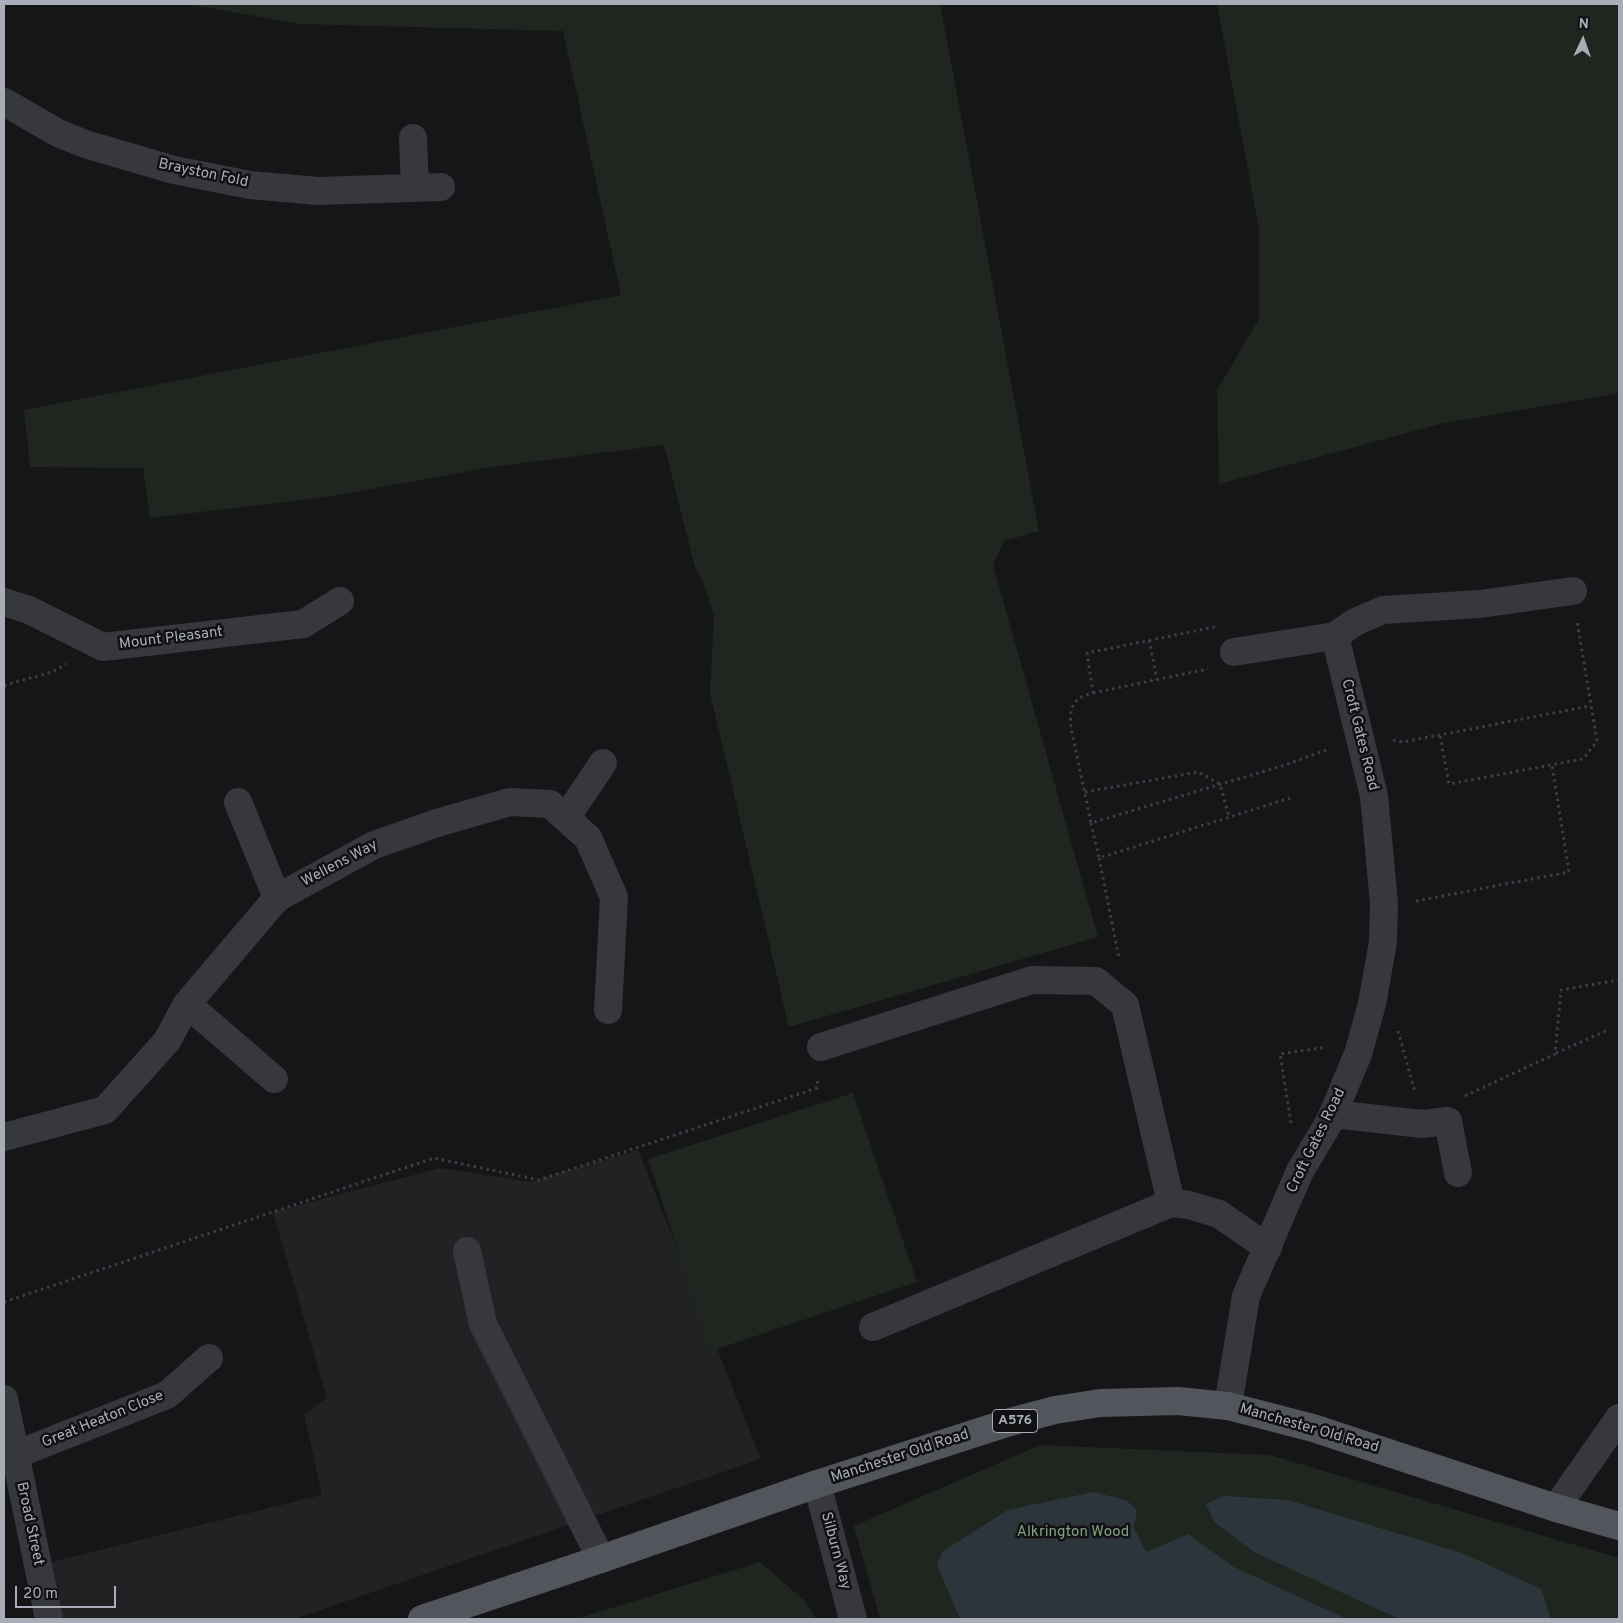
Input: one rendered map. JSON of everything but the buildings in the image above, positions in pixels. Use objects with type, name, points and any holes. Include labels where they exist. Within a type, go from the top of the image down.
[{"type":"main road","name":"Manchester Old Road","points":[[422,1619],[817,1484],[1010,1422],[1055,1410],[1100,1403],[1140,1401],[1195,1402],[1228,1406],[1313,1428],[1556,1508],[1619,1526]]},
{"type":"street","name":"Brayston Fold","points":[[4,102],[58,133],[85,144],[174,170],[250,185],[318,191],[428,188],[413,138]]},
{"type":"street","points":[[1234,652],[1334,636],[1355,622],[1380,611],[1480,604],[1572,591]]},
{"type":"street","name":"Mount Pleasant","points":[[4,602],[30,610],[103,647],[303,624],[340,601]]},
{"type":"street","name":"Croft Gates Road","points":[[1228,1406],[1246,1296],[1300,1171],[1333,1114],[1358,1054],[1372,1004],[1383,942],[1384,903],[1374,796],[1334,636]]},
{"type":"street","points":[[566,818],[603,763]]},
{"type":"street","points":[[238,802],[277,898]]},
{"type":"street","name":"Wellens Way","points":[[4,1137],[105,1110],[167,1042],[187,1004],[277,898],[374,845],[436,823],[510,802],[550,804],[588,838],[614,898],[608,1010]]},
{"type":"street","points":[[821,1047],[1032,980],[1096,981],[1125,1005],[1171,1202]]},
{"type":"street","points":[[187,1004],[274,1079]]},
{"type":"street","points":[[1333,1114],[1422,1124],[1448,1120],[1458,1173]]},
{"type":"street","points":[[873,1327],[1171,1202],[1219,1214],[1268,1248]]},
{"type":"street","points":[[466,1251],[483,1324],[601,1559]]},
{"type":"street","name":"Great Heaton Close","points":[[15,1455],[167,1395],[209,1358]]},
{"type":"street","name":"Broad Street","points":[[4,1399],[49,1619]]},
{"type":"street","points":[[1556,1508],[1619,1418]]},
{"type":"street","name":"Silburn Way","points":[[817,1484],[852,1619]]},
{"type":"path","points":[[1440,736],[1449,784],[1583,759],[1597,741],[1572,591]]},
{"type":"path","points":[[1093,693],[1087,653],[1230,624],[1235,664],[1081,696],[1071,708],[1070,716],[1124,983],[1125,1005]]},
{"type":"path","points":[[4,686],[36,678],[59,669],[76,658],[88,639]]},
{"type":"path","points":[[1149,640],[1157,680]]},
{"type":"path","points":[[1389,739],[1403,742],[1440,736],[1590,706]]},
{"type":"path","points":[[1091,823],[1285,765],[1360,738]]},
{"type":"path","points":[[1411,902],[1569,872],[1552,765]]},
{"type":"path","points":[[1085,792],[1198,772],[1220,784],[1229,817]]},
{"type":"path","points":[[1099,858],[1290,798]]},
{"type":"path","points":[[1555,1054],[1561,990],[1619,980]]},
{"type":"path","points":[[1396,1022],[1416,1098]]},
{"type":"path","points":[[1457,1099],[1608,1030]]},
{"type":"path","points":[[1291,1127],[1280,1054],[1333,1046]]},
{"type":"path","points":[[4,1302],[434,1158],[539,1180],[817,1088],[821,1047]]},
{"type":"shaded area","points":[[638,1150],[761,1459],[294,1619],[63,1619],[52,1562],[322,1495],[304,1414],[327,1398],[273,1212],[440,1168],[530,1182]]},
{"type":"shaded area","points":[[1093,1492],[1126,1500],[1137,1510],[1134,1528],[1146,1552],[1188,1534],[1234,1567],[1347,1619],[960,1619],[937,1565],[943,1551],[1008,1510]]},
{"type":"shaded area","points":[[1224,1496],[1288,1500],[1462,1553],[1541,1589],[1551,1619],[1399,1619],[1254,1552],[1214,1522],[1206,1504]]},
{"type":"green space","points":[[187,4],[940,4],[1039,531],[1004,541],[993,565],[1098,937],[789,1027],[710,693],[714,615],[702,580],[695,567],[664,445],[498,466],[327,497],[150,518],[143,468],[30,467],[24,410],[621,295],[563,31],[300,24]]},
{"type":"green space","points":[[1217,4],[1619,4],[1619,393],[1440,424],[1219,484],[1217,390],[1259,319],[1259,229]]},
{"type":"green space","points":[[853,1093],[917,1282],[711,1351],[648,1159]]},
{"type":"green space","name":"Alkrington Wood","points":[[1040,1445],[1270,1455],[1619,1558],[1619,1619],[880,1619],[854,1526]]},
{"type":"green space","points":[[760,1562],[805,1601],[816,1619],[576,1619]]}]
